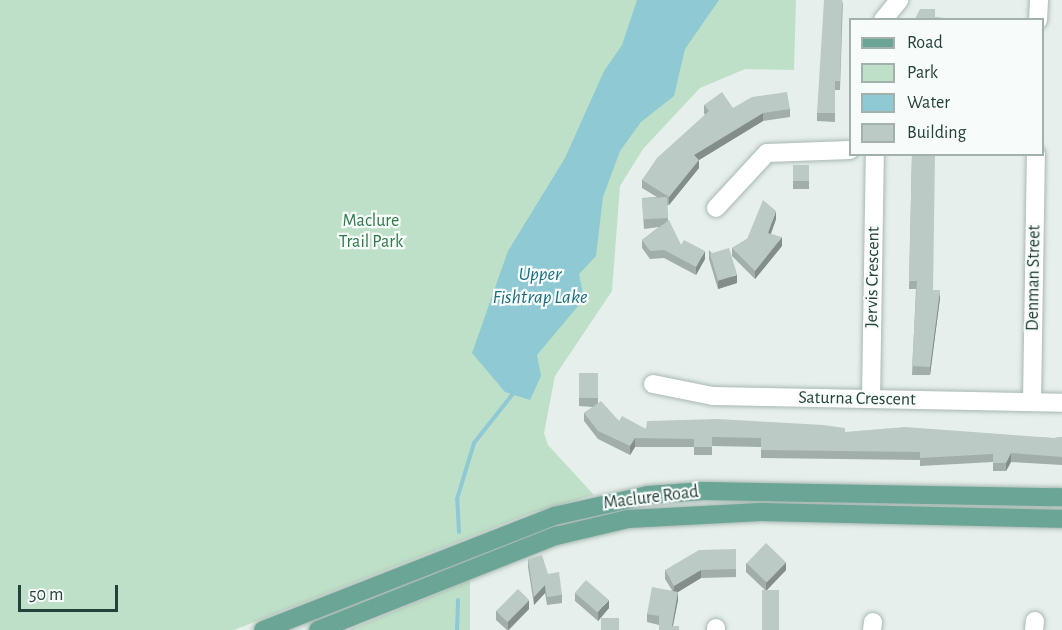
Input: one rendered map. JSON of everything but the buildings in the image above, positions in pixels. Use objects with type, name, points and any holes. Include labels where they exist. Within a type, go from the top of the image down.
[{"type":"main road","name":"Maclure Road","points":[[263,630],[554,516],[648,495],[714,491],[1062,497]]},
{"type":"main road","name":"Maclure Road","points":[[318,630],[556,536],[628,519],[760,512],[1062,519]]},
{"type":"street","points":[[885,18],[899,0]]},
{"type":"street","points":[[1038,18],[1039,0]]},
{"type":"street","points":[[716,208],[767,153],[849,150]]},
{"type":"street","name":"Jervis Crescent","points":[[871,399],[874,156]]},
{"type":"street","name":"Denman Street","points":[[1032,402],[1036,156]]},
{"type":"street","name":"Saturna Crescent","points":[[653,384],[712,396],[1062,403]]},
{"type":"green space","name":"Maclure Trail Park","points":[[0,0],[796,0],[794,70],[745,69],[700,88],[643,149],[620,186],[612,291],[555,376],[544,433],[548,445],[594,495],[531,513],[234,630],[0,630]]},
{"type":"green space","points":[[470,580],[470,630],[349,630]]},
{"type":"water","name":"Upper Fishtrap Lake","points":[[637,0],[719,0],[685,49],[674,96],[641,122],[620,151],[603,197],[596,256],[579,274],[584,299],[537,355],[541,376],[530,400],[505,392],[472,353],[508,251],[565,158],[604,71],[622,45]]},
{"type":"waterway","points":[[459,532],[457,499],[474,443],[515,391]]},
{"type":"waterway","points":[[457,630],[458,600]]}]
